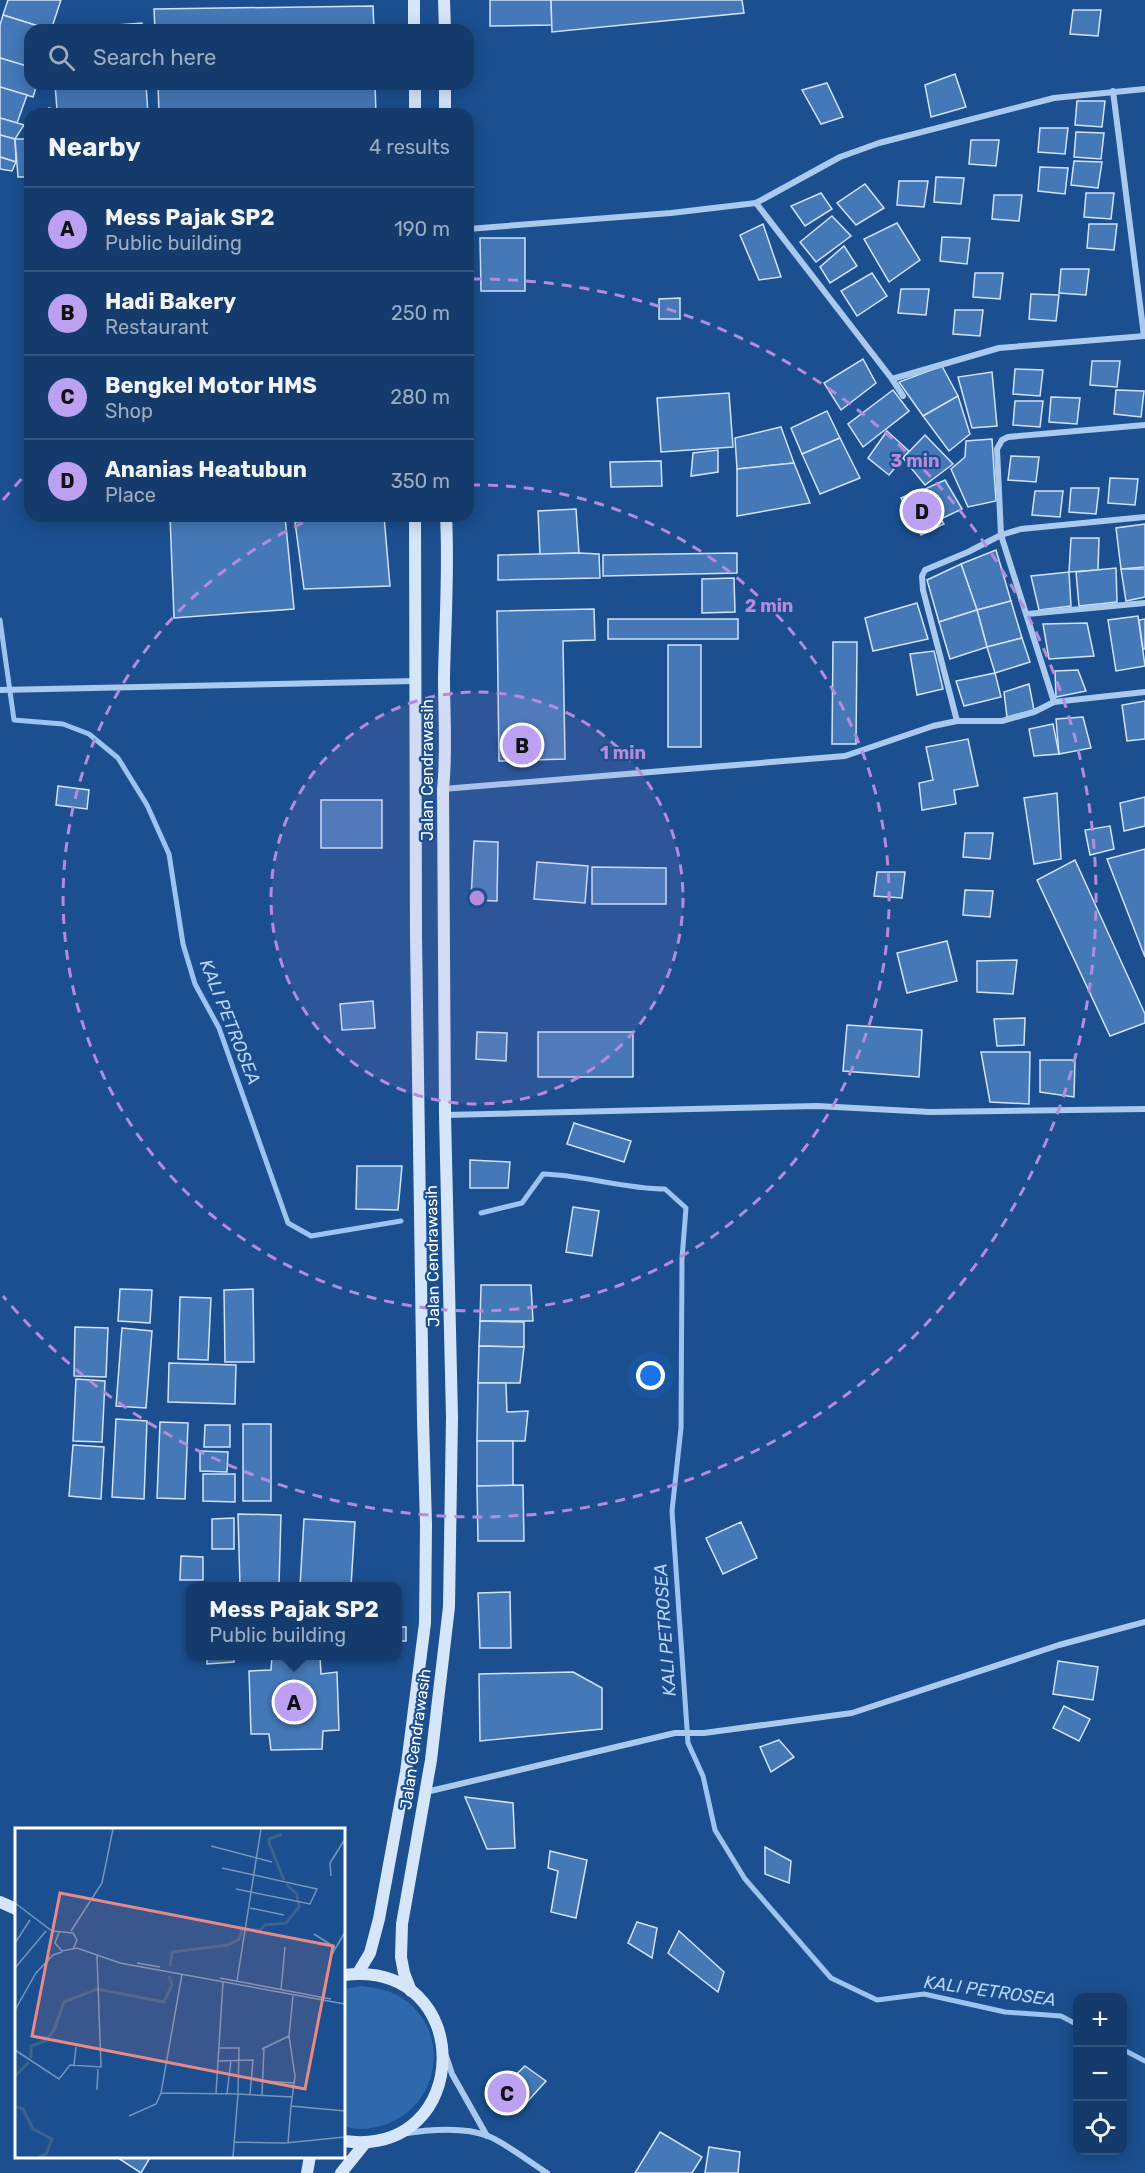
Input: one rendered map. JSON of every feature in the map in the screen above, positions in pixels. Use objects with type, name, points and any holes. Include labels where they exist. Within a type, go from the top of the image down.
[{"type":"main road","points":[[414,0],[414,24]]},
{"type":"main road","points":[[444,0],[444,24]]},
{"type":"main road","points":[[415,90],[415,108]]},
{"type":"main road","points":[[445,90],[445,108]]},
{"type":"main road","name":"Jalan Cendrawasih","points":[[358,1973],[370,1953],[379,1919],[406,1772],[425,1623],[426,1525],[417,995],[415,522]]},
{"type":"main road","name":"Jalan Cendrawasih","points":[[411,1991],[404,1974],[401,1957],[402,1924],[431,1760],[449,1607],[452,1417],[443,789],[448,549],[446,522]]},
{"type":"main road","points":[[0,1902],[15,1909]]},
{"type":"main road","name":"Jalan Cendrawasih","points":[[345,1975],[358,1973],[377,1975],[395,1981],[411,1991],[427,2007],[438,2026],[443,2047],[442,2074],[434,2099],[417,2120],[395,2135],[366,2142],[345,2141]]},
{"type":"main road","points":[[341,2173],[366,2142]]},
{"type":"main road","points":[[307,2173],[310,2158]]},
{"type":"street","points":[[474,229],[671,213],[756,203],[840,158],[879,143],[1054,98],[1145,89]]},
{"type":"street","points":[[892,379],[999,348],[1144,336],[1113,91]]},
{"type":"street","points":[[756,203],[903,396]]},
{"type":"street","points":[[1054,702],[1000,535],[997,449],[1002,440],[1027,435],[1145,425]]},
{"type":"street","points":[[957,721],[923,590],[922,576],[925,570],[968,552],[1000,535],[1030,528],[1145,516]]},
{"type":"street","points":[[1027,614],[1145,603]]},
{"type":"street","points":[[0,690],[415,681]]},
{"type":"street","points":[[443,789],[845,756],[933,726],[957,721],[1002,721],[1034,712],[1054,702],[1145,692]]},
{"type":"street","points":[[446,1115],[817,1106],[930,1112],[1145,1109]]},
{"type":"street","points":[[425,1792],[675,1733],[704,1733],[852,1713],[1059,1645],[1145,1622]]},
{"type":"street","points":[[443,2047],[452,2074],[487,2136]]},
{"type":"street","points":[[395,2135],[430,2130],[456,2130],[487,2136],[547,2173]]},
{"type":"shaded area","points":[[361,1986],[390,1992],[400,1997],[420,2015],[429,2032],[434,2050],[433,2069],[427,2087],[417,2103],[403,2116],[384,2125],[359,2129],[345,2126],[345,1989]]},
{"type":"building","points":[[8,0],[61,0],[53,24],[32,24],[3,15]]},
{"type":"building","points":[[490,0],[551,0],[552,25],[490,26]]},
{"type":"building","points":[[551,0],[742,0],[744,13],[552,32]]},
{"type":"building","points":[[373,6],[374,24],[155,24],[154,9]]},
{"type":"building","points":[[1073,10],[1101,10],[1098,36],[1070,34]]},
{"type":"building","points":[[3,15],[32,24],[24,24],[24,65],[0,58],[0,25]]},
{"type":"building","points":[[0,58],[24,65],[24,90],[35,90],[33,97],[0,87]]},
{"type":"building","points":[[955,74],[966,107],[931,117],[925,85]]},
{"type":"building","points":[[827,83],[843,117],[821,124],[802,90]]},
{"type":"building","points":[[0,87],[27,95],[17,123],[0,118]]},
{"type":"building","points":[[55,90],[146,90],[148,108],[57,108]]},
{"type":"building","points":[[158,90],[375,90],[376,108],[159,108]]},
{"type":"building","points":[[1077,101],[1105,101],[1102,127],[1075,125]]},
{"type":"building","points":[[0,118],[24,125],[15,139],[0,135]]},
{"type":"building","points":[[1040,128],[1068,128],[1065,154],[1038,152]]},
{"type":"building","points":[[1076,132],[1104,133],[1101,159],[1074,157]]},
{"type":"building","points":[[0,135],[15,139],[16,162],[0,157]]},
{"type":"building","points":[[15,139],[24,139],[24,177],[18,177]]},
{"type":"building","points":[[971,140],[999,140],[996,166],[969,164]]},
{"type":"building","points":[[0,157],[16,162],[12,171],[0,169]]},
{"type":"building","points":[[1074,161],[1102,162],[1098,188],[1071,185]]},
{"type":"building","points":[[1040,167],[1068,168],[1065,194],[1038,191]]},
{"type":"building","points":[[936,177],[964,178],[961,204],[934,202]]},
{"type":"building","points":[[899,181],[928,181],[924,207],[897,205]]},
{"type":"building","points":[[865,184],[884,208],[856,225],[837,203]]},
{"type":"building","points":[[821,193],[832,209],[805,226],[791,206]]},
{"type":"building","points":[[1086,193],[1114,193],[1111,219],[1084,217]]},
{"type":"building","points":[[994,195],[1022,195],[1019,221],[992,219]]},
{"type":"building","points":[[832,216],[851,236],[816,262],[800,242]]},
{"type":"building","points":[[897,223],[920,260],[889,282],[864,239]]},
{"type":"building","points":[[763,224],[781,277],[759,280],[740,235]]},
{"type":"building","points":[[1089,224],[1117,224],[1114,250],[1087,248]]},
{"type":"building","points":[[942,237],[970,238],[967,264],[940,261]]},
{"type":"building","points":[[480,238],[525,238],[525,291],[481,291]]},
{"type":"building","points":[[844,246],[857,266],[830,283],[820,267]]},
{"type":"building","points":[[1061,269],[1089,269],[1086,295],[1059,293]]},
{"type":"building","points":[[872,273],[887,296],[857,316],[841,291]]},
{"type":"building","points":[[975,273],[1003,273],[1000,299],[973,297]]},
{"type":"building","points":[[901,289],[929,289],[926,315],[898,313]]},
{"type":"building","points":[[1031,294],[1059,295],[1056,321],[1029,319]]},
{"type":"building","points":[[680,298],[680,319],[659,319],[659,299]]},
{"type":"building","points":[[955,310],[983,310],[980,336],[953,334]]},
{"type":"building","points":[[863,359],[876,383],[841,410],[824,383]]},
{"type":"building","points":[[1092,361],[1120,361],[1117,387],[1090,385]]},
{"type":"building","points":[[942,366],[958,396],[923,416],[899,382]]},
{"type":"building","points":[[1015,369],[1043,370],[1040,396],[1013,394]]},
{"type":"building","points":[[992,372],[997,426],[972,428],[958,377]]},
{"type":"building","points":[[893,390],[909,411],[863,447],[848,424]]},
{"type":"building","points":[[1116,390],[1144,391],[1141,417],[1114,414]]},
{"type":"building","points":[[729,393],[733,447],[661,452],[657,398]]},
{"type":"building","points":[[958,396],[970,434],[949,451],[923,416]]},
{"type":"building","points":[[1051,397],[1080,398],[1077,424],[1049,422]]},
{"type":"building","points":[[1015,401],[1043,401],[1040,427],[1013,425]]},
{"type":"building","points":[[827,411],[840,438],[802,454],[791,428]]},
{"type":"building","points":[[781,427],[794,463],[737,469],[735,438]]},
{"type":"building","points":[[887,431],[909,451],[889,475],[868,458]]},
{"type":"building","points":[[925,435],[953,464],[925,485],[903,458]]},
{"type":"building","points":[[840,438],[860,478],[820,494],[802,454]]},
{"type":"building","points":[[992,439],[996,501],[968,507],[951,469],[965,457],[966,441]]},
{"type":"building","points":[[718,450],[718,472],[691,476],[693,453]]},
{"type":"building","points":[[1011,456],[1039,457],[1036,482],[1008,480]]},
{"type":"building","points":[[661,461],[662,486],[611,487],[610,462]]},
{"type":"building","points":[[794,463],[810,503],[737,516],[737,469]]},
{"type":"building","points":[[1110,478],[1138,479],[1135,505],[1108,503]]},
{"type":"building","points":[[945,480],[962,509],[943,518],[925,489]]},
{"type":"building","points":[[1071,488],[1099,488],[1096,514],[1069,512]]},
{"type":"building","points":[[923,489],[944,524],[921,535],[901,498]]},
{"type":"building","points":[[1035,491],[1063,491],[1060,517],[1032,515]]},
{"type":"building","points":[[576,509],[579,553],[540,555],[538,511]]},
{"type":"building","points":[[170,522],[286,522],[294,609],[174,618]]},
{"type":"building","points":[[295,522],[385,522],[390,586],[304,589]]},
{"type":"building","points":[[1145,524],[1145,567],[1121,569],[1116,528]]},
{"type":"building","points":[[1071,538],[1099,538],[1098,570],[1069,572]]},
{"type":"building","points":[[996,550],[1011,601],[977,610],[961,564]]},
{"type":"building","points":[[737,553],[737,573],[603,576],[603,555]]},
{"type":"building","points":[[599,554],[600,578],[498,580],[498,555]]},
{"type":"building","points":[[961,564],[977,610],[939,622],[927,580]]},
{"type":"building","points":[[1116,568],[1117,602],[1079,606],[1076,572]]},
{"type":"building","points":[[1121,569],[1145,569],[1145,597],[1126,601]]},
{"type":"building","points":[[1069,572],[1071,606],[1039,610],[1031,576]]},
{"type":"building","points":[[734,578],[735,612],[702,613],[702,579]]},
{"type":"building","points":[[1011,601],[1022,638],[987,647],[977,610]]},
{"type":"building","points":[[917,603],[928,639],[873,651],[865,618]]},
{"type":"building","points":[[594,609],[595,640],[563,641],[565,759],[499,761],[497,611]]},
{"type":"building","points":[[977,610],[987,647],[950,659],[939,622]]},
{"type":"building","points":[[1138,616],[1145,666],[1116,671],[1108,620]]},
{"type":"building","points":[[608,619],[738,619],[738,639],[608,639]]},
{"type":"building","points":[[1145,619],[1145,649],[1143,649],[1139,620]]},
{"type":"building","points":[[1087,623],[1094,656],[1049,659],[1043,624]]},
{"type":"building","points":[[1022,638],[1030,662],[995,673],[987,647]]},
{"type":"building","points":[[833,642],[857,642],[856,744],[832,744]]},
{"type":"building","points":[[668,645],[701,645],[701,747],[668,747]]},
{"type":"building","points":[[934,651],[943,689],[917,695],[910,654]]},
{"type":"building","points":[[1078,670],[1086,691],[1056,697],[1055,671]]},
{"type":"building","points":[[995,673],[1001,697],[964,706],[956,681]]},
{"type":"building","points":[[1029,684],[1034,710],[1007,717],[1004,692]]},
{"type":"building","points":[[1145,701],[1145,739],[1127,741],[1122,705]]},
{"type":"building","points":[[1083,717],[1091,748],[1059,754],[1056,719]]},
{"type":"building","points":[[1053,724],[1059,754],[1034,756],[1029,729]]},
{"type":"building","points":[[968,739],[978,786],[954,790],[956,804],[922,810],[919,783],[933,780],[926,747]]},
{"type":"building","points":[[58,786],[89,790],[87,809],[56,805]]},
{"type":"building","points":[[1057,793],[1061,859],[1034,864],[1024,798]]},
{"type":"building","points":[[1145,797],[1145,826],[1124,831],[1120,803]]},
{"type":"building","points":[[321,800],[382,800],[382,848],[321,848]]},
{"type":"building","points":[[1110,826],[1114,849],[1090,855],[1085,830]]},
{"type":"building","points":[[965,833],[993,833],[990,859],[963,857]]},
{"type":"building","points":[[474,841],[498,842],[497,901],[471,900]]},
{"type":"building","points":[[1145,849],[1145,957],[1107,859]]},
{"type":"building","points":[[1075,860],[1145,1014],[1145,1023],[1110,1036],[1037,880]]},
{"type":"building","points":[[537,862],[588,866],[585,903],[534,899]]},
{"type":"building","points":[[592,867],[666,868],[666,904],[592,904]]},
{"type":"building","points":[[877,872],[905,872],[902,898],[874,896]]},
{"type":"building","points":[[965,890],[993,891],[990,917],[963,915]]},
{"type":"building","points":[[947,941],[957,981],[907,993],[897,953]]},
{"type":"building","points":[[1017,960],[1013,994],[977,992],[977,961]]},
{"type":"building","points":[[373,1001],[375,1028],[342,1030],[340,1004]]},
{"type":"building","points":[[1025,1018],[1024,1045],[997,1046],[994,1019]]},
{"type":"building","points":[[847,1025],[922,1030],[919,1077],[843,1071]]},
{"type":"building","points":[[477,1032],[507,1033],[506,1061],[476,1059]]},
{"type":"building","points":[[538,1032],[633,1032],[633,1077],[538,1077]]},
{"type":"building","points":[[981,1052],[1030,1052],[1029,1104],[990,1102]]},
{"type":"building","points":[[1040,1060],[1075,1060],[1074,1097],[1040,1092]]},
{"type":"building","points":[[574,1123],[631,1141],[624,1162],[567,1144]]},
{"type":"building","points":[[470,1160],[510,1162],[508,1188],[470,1188]]},
{"type":"building","points":[[357,1166],[402,1166],[398,1210],[356,1209]]},
{"type":"building","points":[[573,1207],[599,1211],[592,1256],[566,1252]]},
{"type":"building","points":[[481,1285],[531,1285],[533,1321],[480,1321]]},
{"type":"building","points":[[120,1289],[152,1290],[150,1323],[118,1321]]},
{"type":"building","points":[[253,1289],[254,1362],[225,1362],[224,1290]]},
{"type":"building","points":[[180,1297],[211,1298],[208,1360],[178,1359]]},
{"type":"building","points":[[480,1321],[524,1322],[524,1347],[479,1346]]},
{"type":"building","points":[[75,1327],[108,1328],[106,1377],[74,1376]]},
{"type":"building","points":[[122,1328],[152,1331],[146,1408],[116,1406]]},
{"type":"building","points":[[479,1346],[524,1347],[520,1383],[478,1383]]},
{"type":"building","points":[[169,1363],[236,1365],[235,1404],[168,1402]]},
{"type":"building","points":[[76,1379],[105,1381],[102,1442],[73,1441]]},
{"type":"building","points":[[478,1383],[506,1383],[507,1412],[528,1411],[525,1441],[477,1441]]},
{"type":"building","points":[[116,1419],[147,1421],[144,1499],[112,1497]]},
{"type":"building","points":[[160,1422],[188,1423],[185,1499],[157,1498]]},
{"type":"building","points":[[243,1424],[271,1424],[271,1501],[243,1501]]},
{"type":"building","points":[[205,1425],[230,1425],[230,1447],[204,1447]]},
{"type":"building","points":[[477,1441],[513,1441],[513,1487],[477,1486]]},
{"type":"building","points":[[73,1445],[104,1447],[101,1499],[69,1496]]},
{"type":"building","points":[[200,1451],[228,1452],[227,1472],[200,1471]]},
{"type":"building","points":[[203,1474],[235,1474],[235,1502],[203,1501]]},
{"type":"building","points":[[523,1485],[524,1541],[478,1541],[477,1486]]},
{"type":"building","points":[[238,1514],[281,1515],[279,1582],[240,1582]]},
{"type":"building","points":[[234,1518],[234,1549],[212,1549],[212,1519]]},
{"type":"building","points":[[304,1519],[355,1522],[351,1582],[300,1582]]},
{"type":"building","points":[[741,1522],[757,1558],[723,1574],[706,1538]]},
{"type":"building","points":[[181,1556],[203,1557],[203,1580],[180,1580]]},
{"type":"building","points":[[510,1592],[511,1648],[480,1648],[478,1593]]},
{"type":"building","points":[[402,1627],[406,1627],[406,1641],[402,1641]]},
{"type":"building","points":[[207,1660],[234,1660],[234,1662],[207,1664]]},
{"type":"building","points":[[272,1660],[320,1660],[321,1674],[337,1672],[339,1730],[323,1731],[322,1749],[271,1750],[269,1734],[251,1734],[249,1671],[271,1670]]},
{"type":"building","points":[[1058,1661],[1098,1667],[1093,1700],[1053,1694]]},
{"type":"building","points":[[573,1672],[602,1688],[602,1729],[480,1741],[479,1674]]},
{"type":"building","points":[[1064,1706],[1090,1719],[1079,1741],[1053,1728]]},
{"type":"building","points":[[779,1740],[794,1757],[771,1772],[760,1747]]},
{"type":"building","points":[[465,1797],[513,1803],[515,1848],[487,1849]]},
{"type":"building","points":[[765,1847],[791,1861],[789,1883],[765,1874]]},
{"type":"building","points":[[550,1851],[587,1860],[576,1918],[551,1912],[558,1871],[548,1868]]},
{"type":"building","points":[[637,1922],[657,1928],[652,1958],[628,1943]]},
{"type":"building","points":[[679,1931],[724,1972],[718,1992],[668,1953]]},
{"type":"building","points":[[525,2066],[546,2081],[517,2113],[497,2093]]},
{"type":"building","points":[[660,2132],[702,2157],[692,2173],[635,2173]]},
{"type":"building","points":[[709,2147],[740,2152],[738,2173],[705,2173]]},
{"type":"building","points":[[118,2158],[150,2158],[141,2173]]},
{"type":"waterway","name":"KALI PETROSEA","points":[[0,620],[14,720],[63,724],[89,734],[118,758],[147,805],[169,854],[183,944],[195,984],[219,1028],[288,1223],[311,1236],[401,1221]]},
{"type":"waterway","name":"KALI PETROSEA","points":[[481,1213],[522,1203],[543,1174],[665,1189],[686,1208],[682,1259],[681,1428],[672,1511],[688,1743],[703,1776],[715,1830],[745,1879],[831,1978],[877,2000],[924,1994],[1005,2012],[1061,2016],[1073,2022]]},
{"type":"waterway","name":"KALI PETROSEA","points":[[1127,2052],[1145,2061]]},
{"type":"place","name":"Ananias Heatubun","points":[[922,511]]},
{"type":"place","name":"Hadi Bakery","points":[[522,745]]},
{"type":"place","name":"Mess Pajak SP2","points":[[294,1702]]},
{"type":"place","name":"Bengkel Motor HMS","points":[[507,2093]]}]
